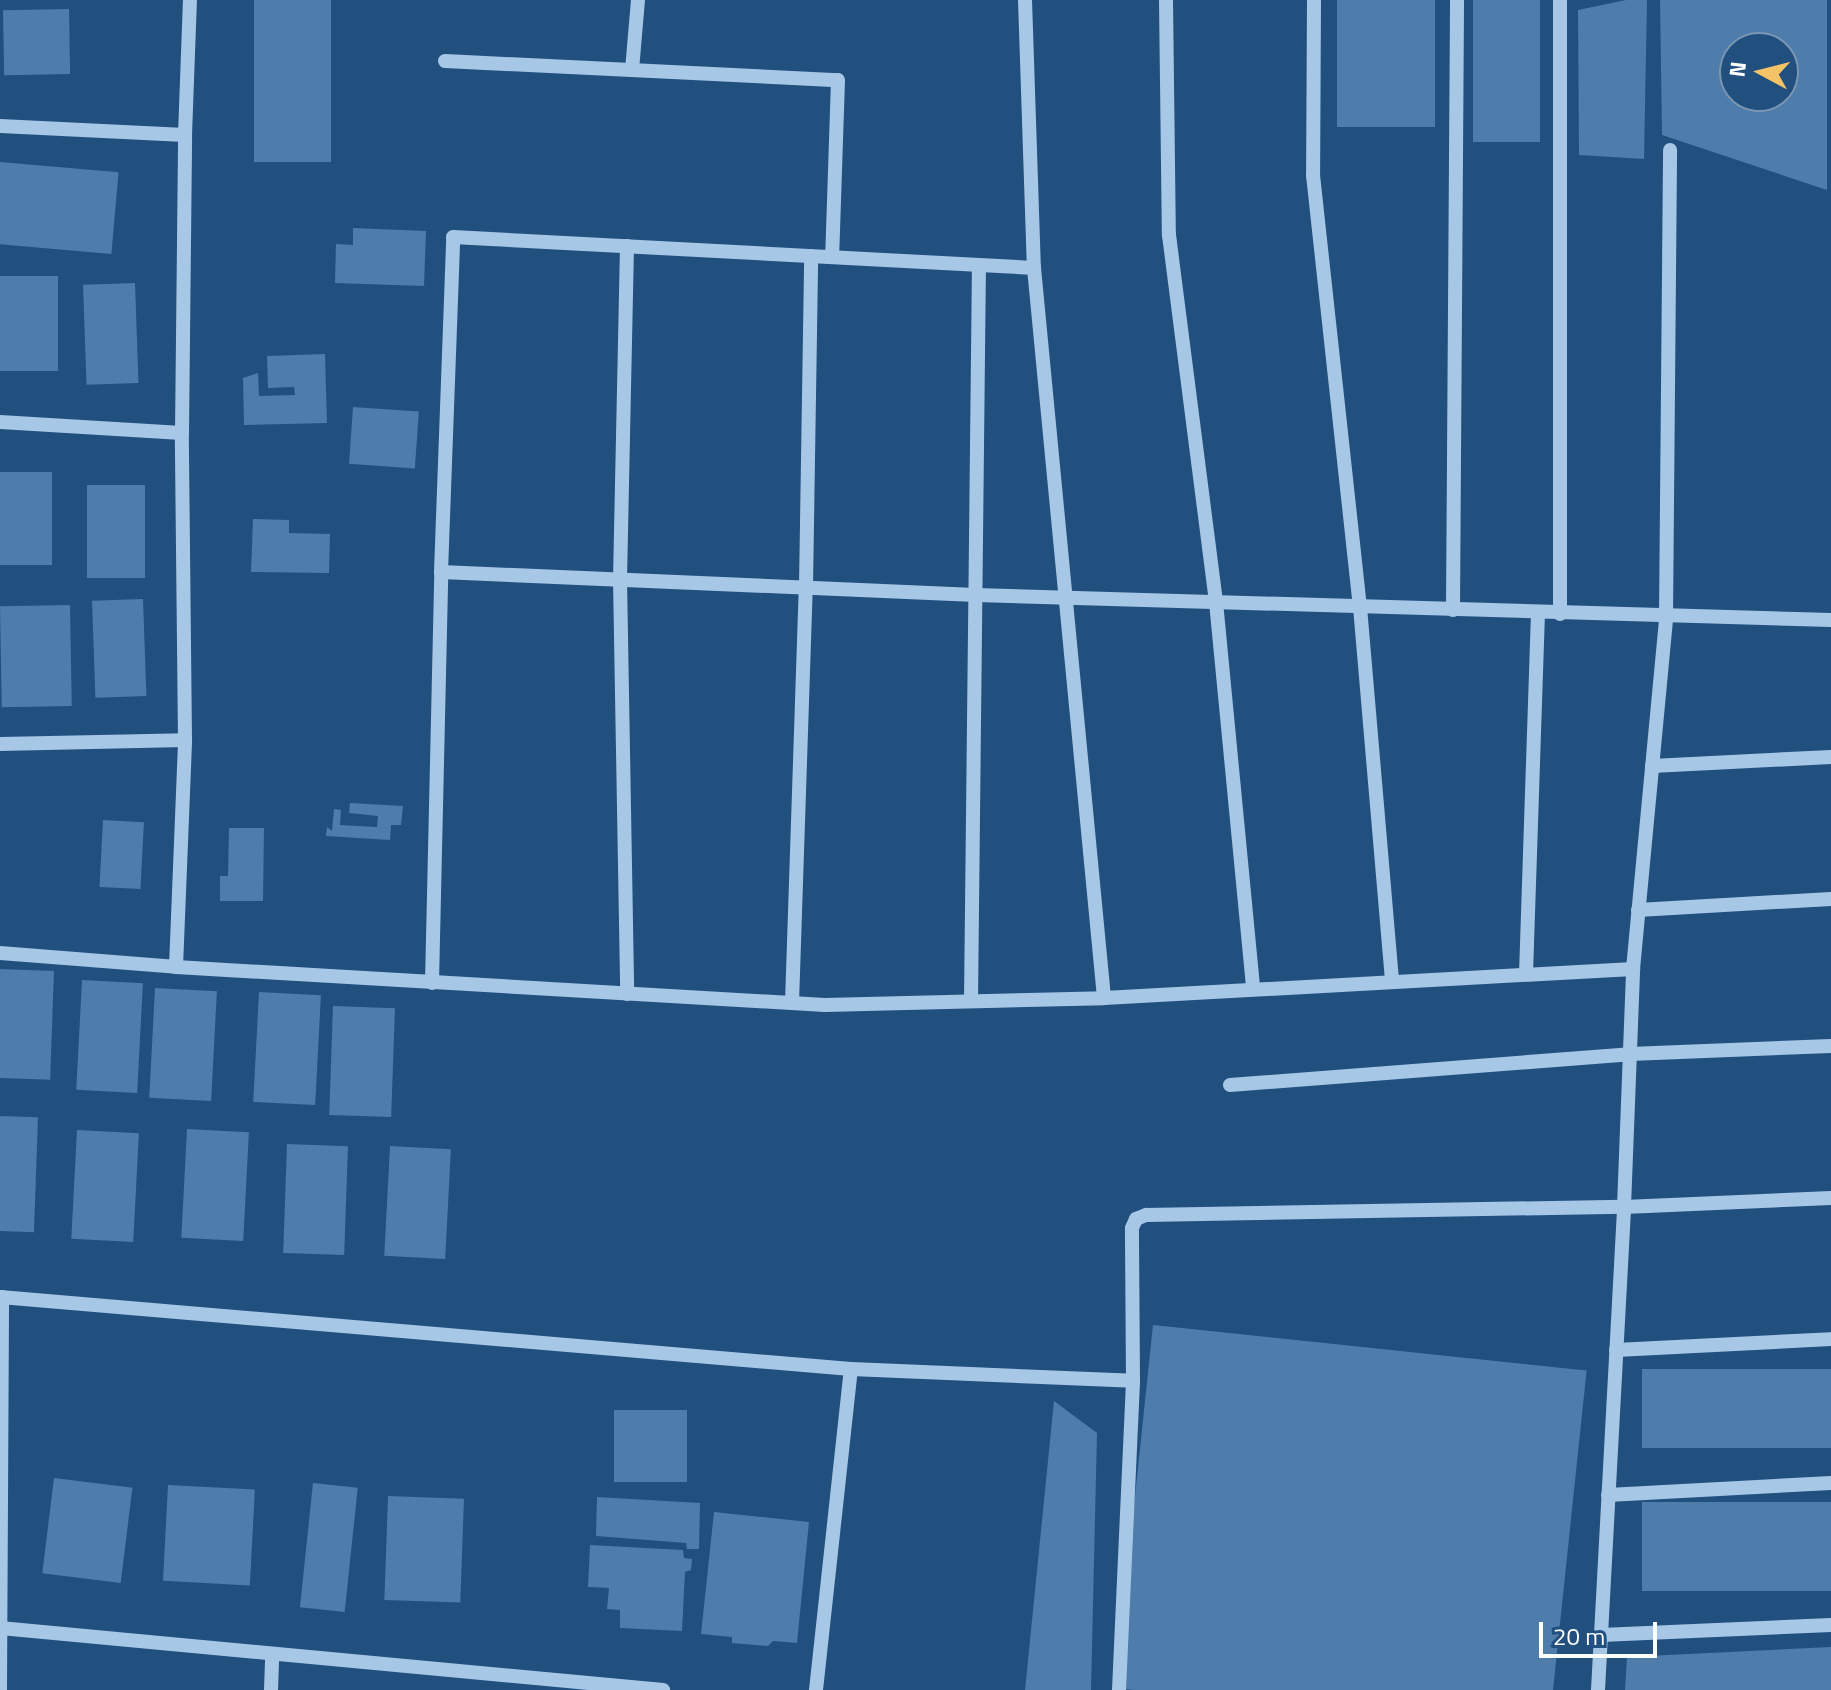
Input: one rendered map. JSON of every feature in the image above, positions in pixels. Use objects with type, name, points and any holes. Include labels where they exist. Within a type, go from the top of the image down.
[{"type":"street","points":[[176,967],[185,740],[182,433],[185,135],[190,0]]},
{"type":"street","points":[[632,70],[638,0]]},
{"type":"street","points":[[1025,0],[1034,268],[1104,998]]},
{"type":"street","points":[[1166,0],[1169,235],[1216,602],[1253,988]]},
{"type":"street","points":[[1314,0],[1313,175],[1360,607],[1392,981]]},
{"type":"street","points":[[1453,610],[1457,0]]},
{"type":"street","points":[[1560,0],[1560,614]]},
{"type":"street","points":[[445,61],[838,80],[832,257]]},
{"type":"street","points":[[0,126],[185,135]]},
{"type":"street","points":[[1598,1690],[1624,1207],[1633,969],[1666,617],[1670,150]]},
{"type":"street","points":[[432,983],[441,572],[453,237],[1034,268]]},
{"type":"street","points":[[627,246],[620,579],[627,994]]},
{"type":"street","points":[[792,1003],[806,587],[811,256]]},
{"type":"street","points":[[971,1001],[979,265]]},
{"type":"street","points":[[0,422],[182,433]]},
{"type":"street","points":[[441,572],[976,595],[1831,620]]},
{"type":"street","points":[[1526,974],[1538,613]]},
{"type":"street","points":[[0,744],[185,740]]},
{"type":"street","points":[[1652,766],[1831,757]]},
{"type":"street","points":[[1638,910],[1831,899]]},
{"type":"street","points":[[0,953],[176,967],[792,1003],[1104,998],[1633,969]]},
{"type":"street","points":[[1230,1085],[1630,1054],[1831,1046]]},
{"type":"street","points":[[1119,1690],[1133,1381],[1132,1228],[1136,1219],[1146,1215],[1624,1207],[1831,1198]]},
{"type":"street","points":[[0,1690],[1,1297],[851,1369],[1133,1381]]},
{"type":"street","points":[[1616,1350],[1831,1339]]},
{"type":"street","points":[[816,1690],[851,1369]]},
{"type":"street","points":[[1608,1495],[1831,1483]]},
{"type":"street","points":[[1601,1635],[1831,1625]]},
{"type":"street","points":[[0,1628],[663,1690]]},
{"type":"street","points":[[271,1690],[272,1654]]},
{"type":"building","points":[[254,0],[331,0],[331,162],[254,162]]},
{"type":"building","points":[[1337,0],[1435,0],[1435,127],[1337,127]]},
{"type":"building","points":[[1473,0],[1540,0],[1540,142],[1473,142]]},
{"type":"building","points":[[1626,0],[1647,0],[1644,159],[1579,155],[1578,10]]},
{"type":"building","points":[[1660,0],[1827,0],[1827,190],[1662,135]]},
{"type":"building","points":[[69,9],[70,74],[4,75],[3,10]]},
{"type":"building","points":[[0,162],[119,172],[111,254],[0,244]]},
{"type":"building","points":[[353,228],[426,231],[424,286],[335,283],[336,244],[353,245]]},
{"type":"building","points":[[0,276],[58,276],[58,371],[0,371]]},
{"type":"building","points":[[135,283],[138,383],[87,385],[83,285]]},
{"type":"building","points":[[325,354],[327,423],[244,425],[243,378],[258,373],[259,396],[295,395],[294,387],[268,388],[267,356]]},
{"type":"building","points":[[353,407],[419,412],[415,468],[349,464]]},
{"type":"building","points":[[0,472],[52,472],[52,565],[0,565]]},
{"type":"building","points":[[87,485],[145,485],[145,578],[87,578]]},
{"type":"building","points":[[253,519],[289,520],[289,533],[330,534],[329,573],[251,572]]},
{"type":"building","points":[[143,599],[146,696],[95,698],[92,601]]},
{"type":"building","points":[[70,605],[72,706],[2,707],[0,606]]},
{"type":"building","points":[[350,803],[403,806],[401,825],[391,825],[390,840],[326,836],[327,827],[332,831],[334,809],[341,810],[340,825],[377,827],[378,816],[349,813]]},
{"type":"building","points":[[103,820],[144,822],[140,889],[99,887]]},
{"type":"building","points":[[229,828],[264,828],[263,901],[220,901],[220,876],[228,876]]},
{"type":"building","points":[[0,969],[54,971],[50,1080],[0,1078]]},
{"type":"building","points":[[82,980],[143,983],[137,1093],[76,1090]]},
{"type":"building","points":[[155,988],[217,991],[211,1101],[149,1098]]},
{"type":"building","points":[[259,992],[321,995],[315,1105],[253,1102]]},
{"type":"building","points":[[333,1006],[395,1008],[391,1117],[329,1115]]},
{"type":"building","points":[[0,1116],[38,1117],[34,1232],[0,1231]]},
{"type":"building","points":[[187,1129],[249,1132],[243,1241],[181,1238]]},
{"type":"building","points":[[77,1130],[139,1133],[133,1242],[71,1239]]},
{"type":"building","points":[[287,1144],[348,1146],[344,1255],[283,1253]]},
{"type":"building","points":[[390,1146],[451,1149],[445,1259],[384,1256]]},
{"type":"building","points":[[1153,1325],[1587,1371],[1553,1690],[1115,1688]]},
{"type":"building","points":[[1642,1369],[1831,1369],[1831,1448],[1642,1448]]},
{"type":"building","points":[[1054,1401],[1097,1433],[1091,1690],[1025,1690]]},
{"type":"building","points":[[614,1410],[687,1410],[687,1482],[614,1482]]},
{"type":"building","points":[[54,1478],[132,1488],[121,1583],[42,1573]]},
{"type":"building","points":[[313,1483],[358,1488],[345,1612],[300,1607]]},
{"type":"building","points":[[168,1485],[255,1490],[250,1585],[163,1581]]},
{"type":"building","points":[[388,1496],[464,1499],[460,1603],[384,1600]]},
{"type":"building","points":[[597,1497],[700,1503],[699,1549],[687,1549],[686,1543],[596,1536]]},
{"type":"building","points":[[1642,1502],[1831,1502],[1831,1591],[1642,1591]]},
{"type":"building","points":[[714,1512],[809,1522],[797,1643],[773,1641],[768,1646],[732,1643],[732,1637],[701,1634]]},
{"type":"building","points":[[590,1545],[683,1550],[684,1558],[692,1559],[691,1570],[685,1572],[682,1631],[620,1628],[620,1610],[607,1609],[609,1588],[588,1587]]},
{"type":"building","points":[[1831,1647],[1831,1690],[1625,1690],[1627,1657]]}]
